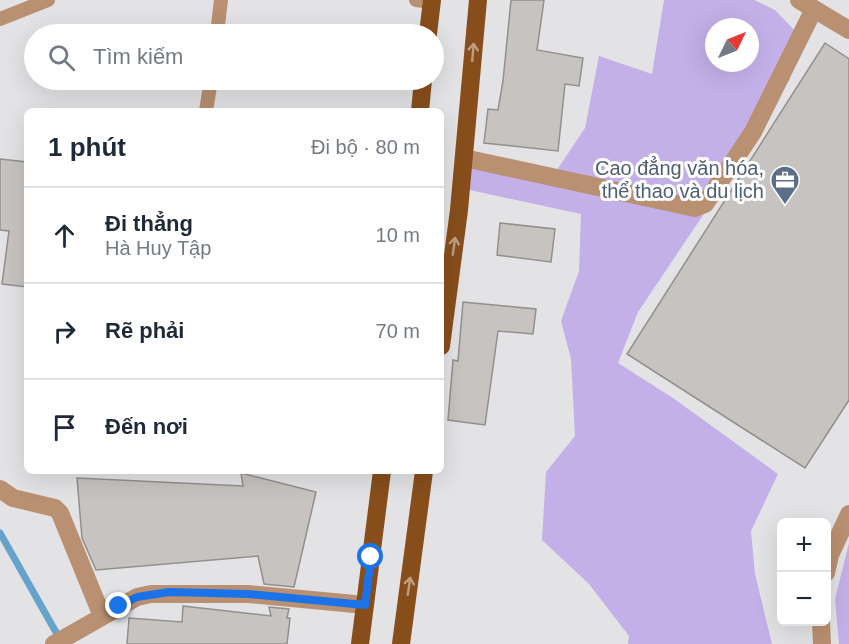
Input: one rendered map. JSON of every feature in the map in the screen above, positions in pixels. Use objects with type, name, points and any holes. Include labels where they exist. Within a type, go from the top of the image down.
[{"type":"main road","points":[[444,321],[464,158],[478,0]]},
{"type":"main road","points":[[426,1],[427,24]]},
{"type":"main road","points":[[420,108],[422,90]]},
{"type":"main road","points":[[360,644],[382,474]]},
{"type":"main road","points":[[401,644],[424,474]]},
{"type":"street","points":[[464,158],[695,208],[705,204],[753,132],[806,5],[849,30]]},
{"type":"street","points":[[0,489],[13,498],[55,508],[60,513],[102,616]]},
{"type":"street","points":[[826,572],[830,555],[849,514]]},
{"type":"street","points":[[54,644],[137,597],[169,592],[248,594],[365,605]]},
{"type":"street","points":[[821,626],[822,644]]},
{"type":"lane","points":[[0,19],[48,0]]},
{"type":"lane","points":[[218,24],[221,0]]},
{"type":"lane","points":[[206,108],[209,90]]},
{"type":"shaded area","points":[[664,0],[754,0],[775,10],[798,34],[790,79],[736,166],[638,312],[618,363],[673,398],[778,474],[751,531],[755,574],[772,644],[628,644],[629,636],[589,584],[542,540],[546,472],[575,436],[571,359],[561,321],[579,271],[581,214],[456,187],[462,161],[555,173],[585,128],[599,56],[652,74]]},
{"type":"shaded area","points":[[849,543],[849,644],[839,644],[835,599]]},
{"type":"building","points":[[511,0],[544,0],[537,50],[583,58],[579,86],[565,84],[558,151],[484,143],[488,109],[498,110]]},
{"type":"building","name":"Cao đẳng văn hóa, thể thao và du lịch","points":[[825,43],[849,59],[849,400],[805,468],[627,354]]},
{"type":"building","points":[[0,159],[24,162],[24,287],[2,284],[9,231],[0,230]]},
{"type":"building","points":[[500,223],[555,229],[551,262],[497,255]]},
{"type":"building","points":[[463,302],[536,309],[533,334],[498,331],[485,425],[448,420],[453,360],[458,361]]},
{"type":"building","points":[[241,474],[316,492],[294,587],[264,584],[258,556],[96,570],[82,538],[77,478],[243,486]]},
{"type":"building","points":[[183,606],[271,616],[269,607],[289,609],[287,644],[127,644],[129,618],[182,622]]},
{"type":"waterway","points":[[0,533],[57,634]]},
{"type":"place","name":"Cao đẳng văn hóa, thể thao và du lịch","points":[[785,206]]},
{"type":"route","points":[[119,606],[137,597],[169,592],[248,594],[365,605],[371,557]]}]
